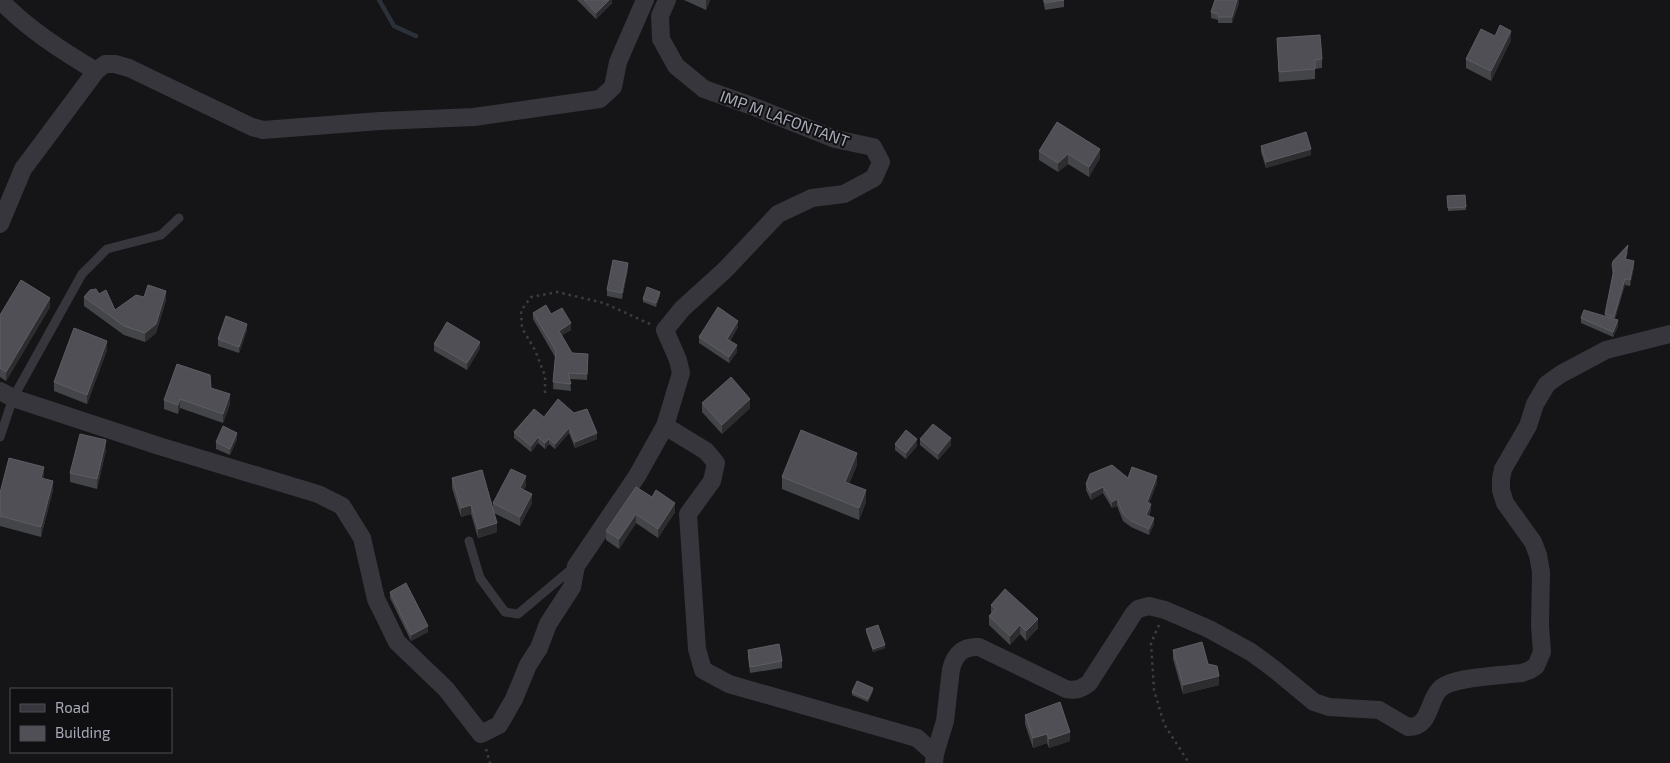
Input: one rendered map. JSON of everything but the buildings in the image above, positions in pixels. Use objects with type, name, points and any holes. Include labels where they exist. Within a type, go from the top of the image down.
[{"type":"street","points":[[0,0],[13,14],[56,46],[96,71]]},
{"type":"street","points":[[0,224],[22,169],[96,71],[104,64],[115,64],[129,68],[252,127],[263,130],[380,121],[474,117],[600,99],[613,87],[618,62],[645,0]]},
{"type":"street","name":"IMP M LAFONTANT","points":[[665,330],[682,309],[725,270],[778,214],[812,198],[844,194],[874,178],[881,162],[873,147],[835,139],[704,89],[676,66],[661,39],[660,16],[667,0]]},
{"type":"street","points":[[6,394],[159,446],[318,494],[342,506],[362,538],[376,599],[397,642],[446,689],[481,734],[499,725],[514,699],[528,665],[539,648],[548,624],[572,587],[576,566],[637,476],[665,426],[680,372],[678,360],[665,330]]},
{"type":"street","points":[[934,759],[945,722],[950,669],[953,661],[961,651],[972,647],[979,647],[1066,689],[1081,689],[1089,683],[1134,613],[1143,607],[1149,606],[1165,610],[1209,629],[1251,652],[1314,702],[1329,707],[1379,710],[1408,727],[1414,727],[1422,723],[1439,690],[1448,684],[1472,678],[1522,673],[1530,670],[1540,659],[1542,652],[1540,562],[1533,542],[1505,503],[1501,490],[1503,468],[1528,426],[1535,404],[1547,384],[1561,374],[1606,350],[1670,334]]},
{"type":"street","points":[[665,426],[706,451],[716,464],[712,482],[688,514],[689,552],[697,649],[704,670],[729,684],[917,738],[934,759]]},
{"type":"lane","points":[[0,437],[6,394],[82,274],[107,249],[161,235],[179,218]]},
{"type":"lane","points":[[468,541],[480,578],[504,612],[518,614],[576,566]]},
{"type":"path","points":[[545,393],[545,376],[535,350],[522,328],[521,311],[531,297],[557,292],[604,303],[665,330]]},
{"type":"path","points":[[1165,610],[1151,643],[1154,690],[1164,724],[1189,763]]},
{"type":"waterway","points":[[379,0],[394,26],[416,36]]}]
